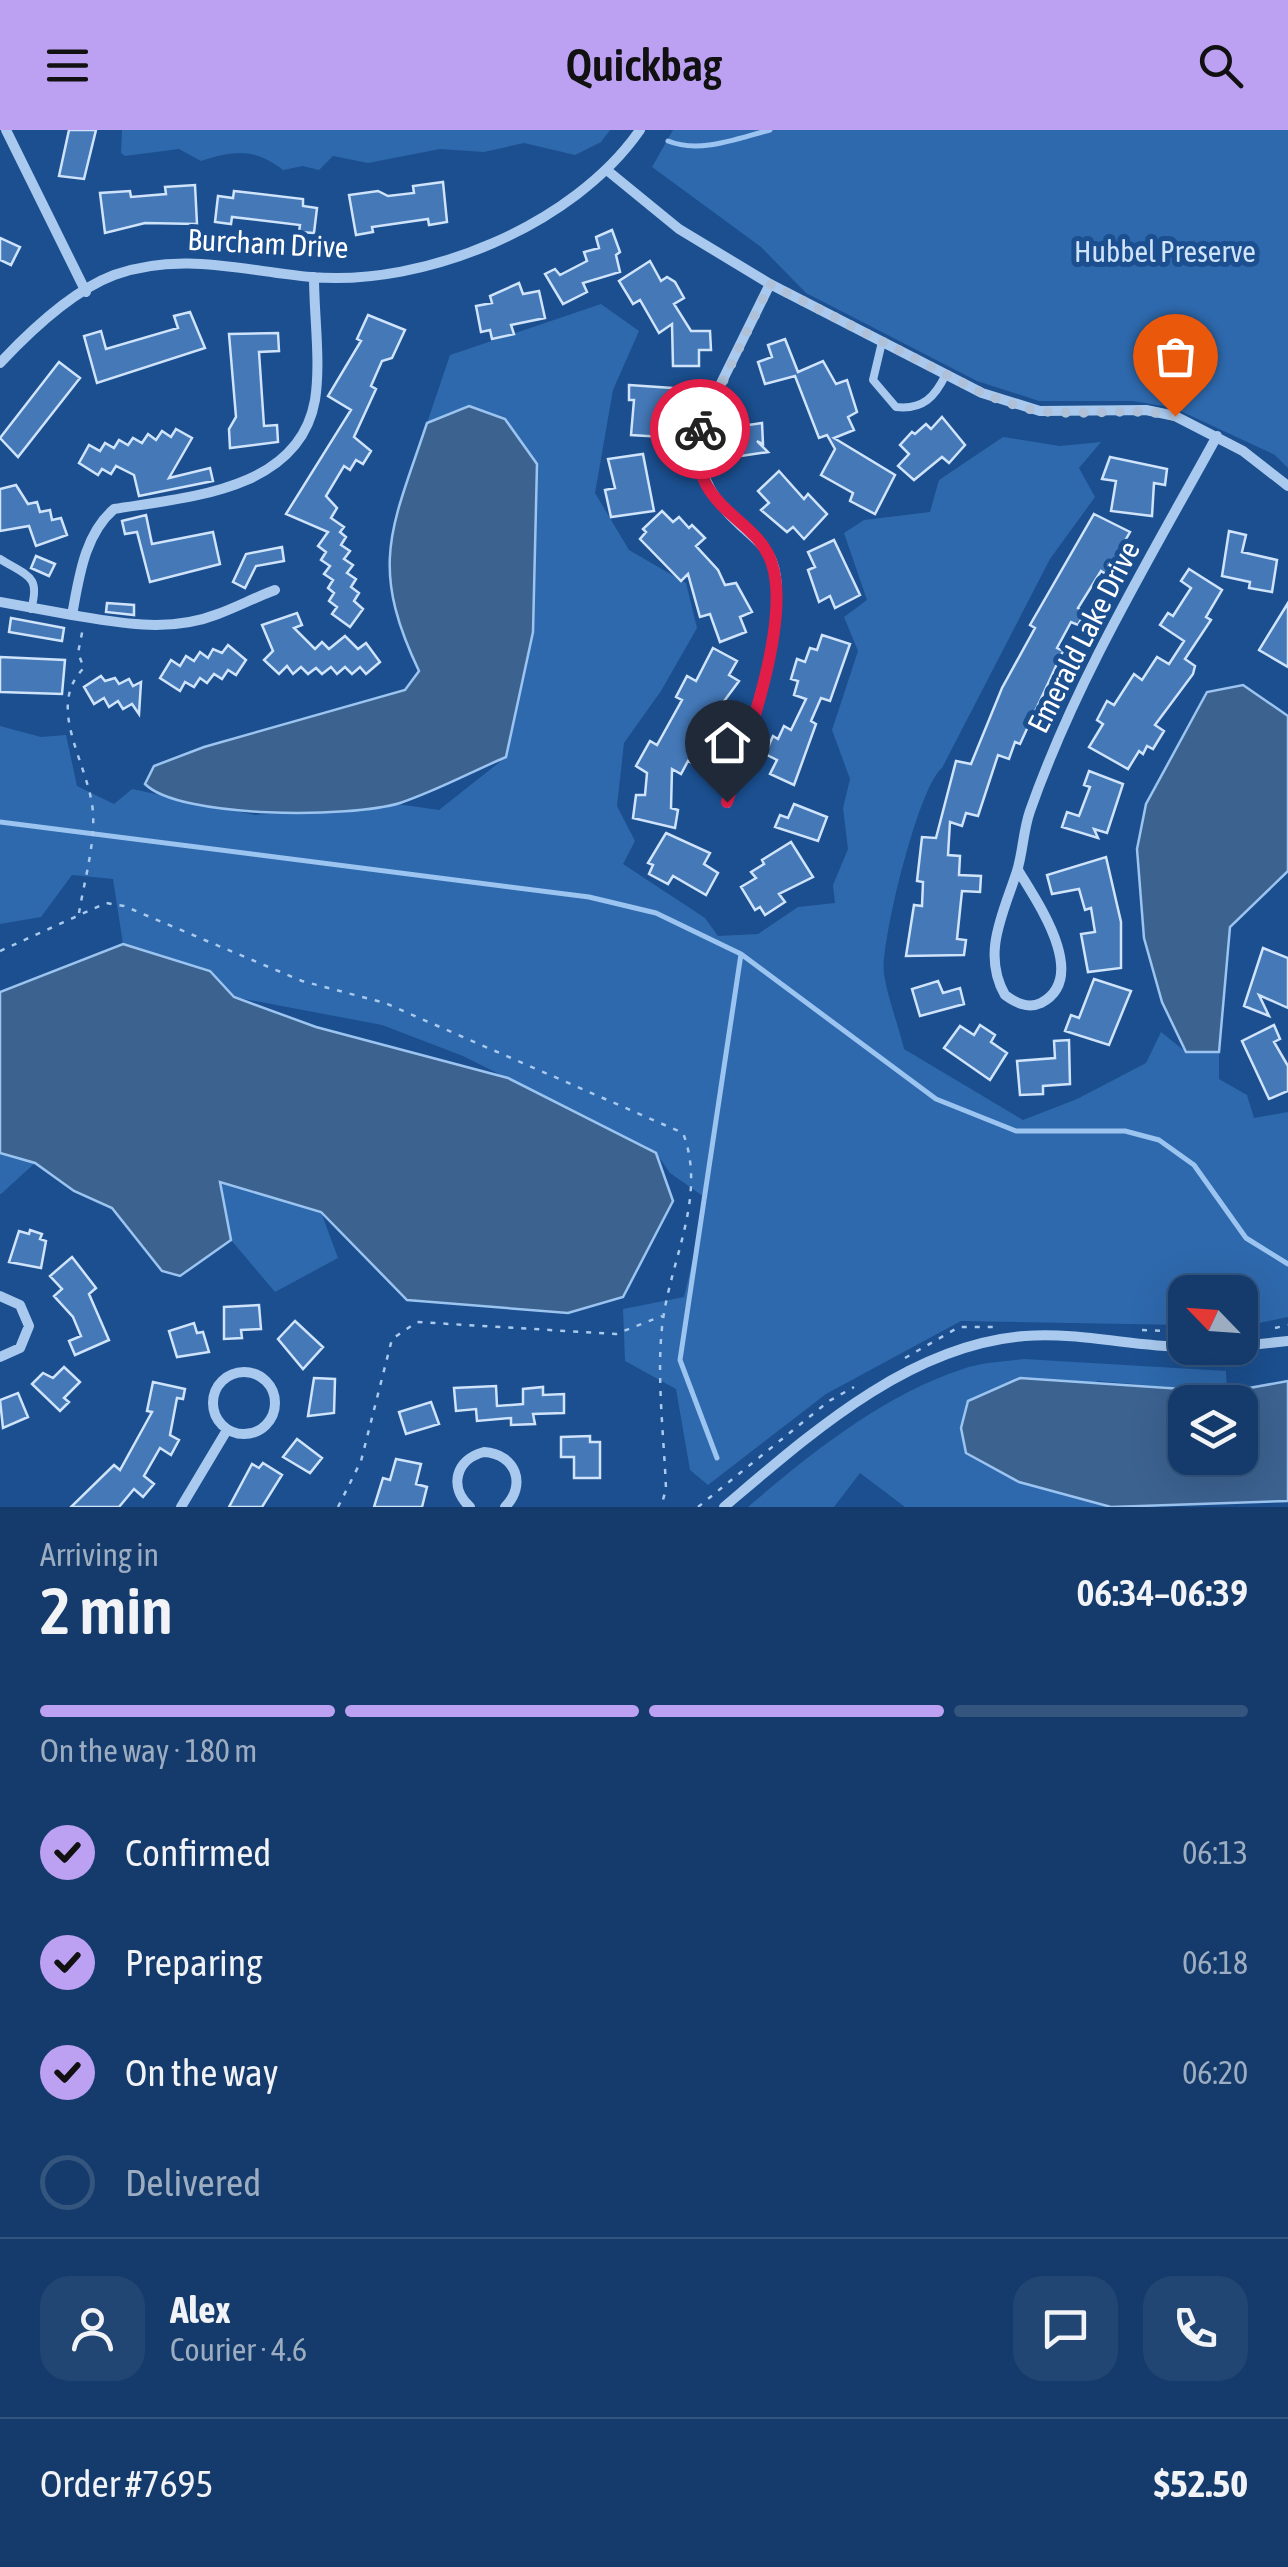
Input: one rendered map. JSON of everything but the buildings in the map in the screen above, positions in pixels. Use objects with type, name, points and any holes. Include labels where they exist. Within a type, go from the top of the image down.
[{"type":"street","points":[[6,130],[86,292]]},
{"type":"street","name":"Burcham Drive","points":[[0,363],[34,328],[113,275],[204,261],[314,277],[397,272],[459,257],[554,208],[608,171],[640,130]]},
{"type":"street","points":[[608,171],[679,228],[770,284],[982,393],[1040,411],[1146,410],[1175,416],[1269,468],[1288,486]]},
{"type":"street","points":[[72,615],[90,544],[102,520],[114,509],[265,474],[296,444],[315,399],[314,277]]},
{"type":"street","points":[[727,802],[755,714],[773,632],[776,592],[772,562],[710,490],[697,446],[715,393],[770,284]]},
{"type":"street","name":"Emerald Lake Drive","points":[[1018,870],[1054,932],[1061,960],[1058,985],[1041,1003],[1028,1006],[1005,995],[994,961],[1002,910],[1018,870],[1028,816],[1058,739],[1217,436]]},
{"type":"street","points":[[0,602],[128,625],[173,625],[215,616],[276,590]]},
{"type":"street","points":[[0,1296],[20,1304],[29,1326],[20,1348],[0,1358]]},
{"type":"street","points":[[724,1507],[839,1415],[962,1347],[1028,1336],[1168,1345]]},
{"type":"street","points":[[1258,1344],[1288,1341]]},
{"type":"street","points":[[238,1372],[262,1377],[275,1397],[270,1421],[250,1434],[227,1430],[214,1410],[218,1386],[238,1372]]},
{"type":"street","points":[[181,1507],[227,1430]]},
{"type":"street","points":[[468,1506],[458,1493],[460,1469],[477,1453],[492,1452],[507,1458],[516,1472],[515,1495],[505,1507]]},
{"type":"lane","points":[[882,342],[872,380],[896,407],[922,405],[938,390],[946,374]]},
{"type":"lane","points":[[0,558],[34,580],[37,588],[30,610]]},
{"type":"path","points":[[79,913],[93,813],[65,702],[69,682],[84,668],[78,653],[85,617]]},
{"type":"path","points":[[0,950],[106,903],[124,906],[302,980],[385,1003],[683,1133],[691,1154],[689,1217],[663,1315],[666,1489],[662,1507]]},
{"type":"path","points":[[338,1507],[361,1461],[392,1339],[417,1322],[616,1334],[663,1315]]},
{"type":"green space","points":[[122,130],[610,130],[601,142],[575,155],[524,143],[484,152],[440,149],[368,163],[333,156],[319,170],[303,166],[283,170],[263,158],[244,153],[201,161],[179,149],[125,156],[121,153]]},
{"type":"green space","name":"Hubbel Preserve","points":[[673,130],[1288,130],[1288,468],[1275,455],[1174,408],[1133,401],[1039,401],[977,381],[806,293],[761,247],[652,167]]},
{"type":"green space","points":[[601,304],[639,331],[613,390],[595,493],[629,550],[686,583],[697,628],[661,691],[624,743],[617,806],[635,841],[623,864],[705,918],[718,936],[758,934],[798,907],[835,903],[833,885],[848,849],[843,808],[850,779],[832,730],[858,651],[844,617],[867,600],[844,533],[864,520],[930,512],[939,480],[1003,437],[1060,446],[1101,442],[1079,468],[1095,497],[1050,559],[923,803],[895,900],[884,974],[904,1049],[1023,1120],[1077,1099],[1146,1063],[1161,1032],[1186,1052],[1219,1052],[1219,1079],[1247,1095],[1254,1118],[1288,1112],[1288,1317],[1258,1323],[1258,1275],[1168,1275],[1168,1325],[961,1321],[826,1394],[708,1485],[690,1470],[676,1389],[625,1361],[623,1309],[684,1297],[707,1199],[670,1173],[656,1153],[463,1056],[382,1025],[234,997],[210,971],[123,944],[113,879],[72,875],[41,917],[0,924],[0,726],[41,737],[66,735],[77,786],[114,804],[132,789],[255,815],[397,804],[439,810],[506,757],[533,632],[537,464],[505,418],[469,406],[427,423],[450,355]]},
{"type":"green space","points":[[0,1153],[35,1163],[1,1194],[0,1194]]},
{"type":"green space","points":[[219,1182],[321,1212],[338,1258],[275,1292],[231,1240]]},
{"type":"green space","points":[[1024,1359],[1226,1371],[1227,1385],[1168,1387],[1097,1381],[1019,1482],[1111,1507],[905,1507],[860,1473],[834,1507],[748,1507],[823,1446],[876,1410],[933,1380],[985,1364]]},
{"type":"shaded area","points":[[469,406],[505,419],[537,464],[533,632],[506,757],[400,803],[345,811],[228,809],[193,804],[145,784],[154,766],[204,747],[405,690],[419,671],[394,602],[390,573],[396,519],[427,423]]},
{"type":"shaded area","points":[[1243,685],[1288,716],[1288,871],[1230,927],[1219,1052],[1186,1052],[1162,1002],[1144,938],[1137,849],[1146,804],[1207,692]]},
{"type":"shaded area","points":[[123,944],[210,971],[234,997],[316,1027],[508,1078],[656,1153],[673,1201],[623,1297],[568,1313],[407,1300],[321,1212],[220,1182],[231,1240],[180,1276],[162,1271],[112,1208],[74,1191],[35,1163],[0,1153],[0,992]]},
{"type":"shaded area","points":[[1020,1378],[1168,1388],[1168,1475],[1258,1475],[1258,1386],[1288,1381],[1288,1501],[1111,1507],[1019,1482],[966,1453],[961,1428],[968,1401]]},
{"type":"waterway","points":[[668,141],[706,145],[770,130]]},
{"type":"waterway","points":[[0,822],[589,897],[656,913],[741,954],[936,1099],[1016,1131],[1125,1131],[1159,1140],[1194,1165],[1246,1238],[1288,1264]]},
{"type":"waterway","points":[[717,1458],[680,1360],[741,954]]},
{"type":"way so far","points":[[700,429],[770,284],[982,393],[1014,404],[1040,411],[1146,410],[1175,416]]},
{"type":"route","points":[[700,429],[700,468],[710,490],[772,562],[776,592],[773,632],[755,714],[727,802]]}]
